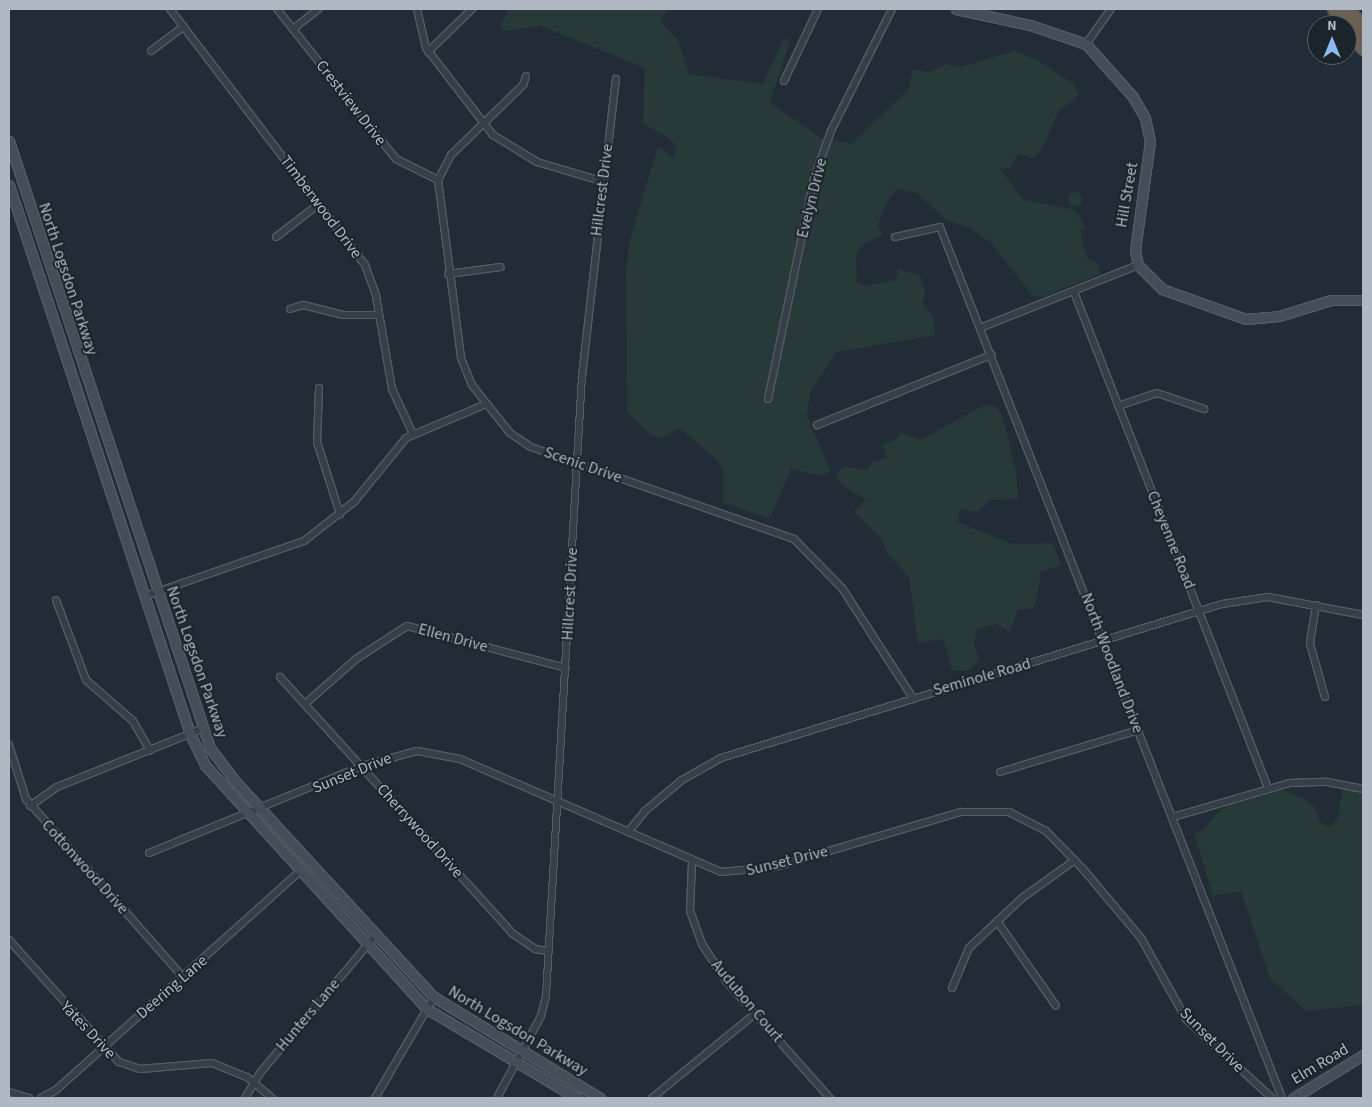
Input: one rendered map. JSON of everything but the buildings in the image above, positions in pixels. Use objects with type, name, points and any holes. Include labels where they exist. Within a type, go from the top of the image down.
[{"type":"highway","points":[[1349,9],[1363,28]]},
{"type":"main road","name":"Hill Street","points":[[956,9],[1038,27],[1086,44],[1132,97],[1148,129],[1150,153],[1134,238],[1138,265]]},
{"type":"main road","name":"North Logsdon Parkway","points":[[9,141],[202,729],[218,760],[434,997],[523,1054],[600,1098]]},
{"type":"main road","name":"North Logsdon Parkway","points":[[9,184],[190,734],[209,770],[427,1009],[577,1098]]},
{"type":"main road","points":[[33,257],[46,254]]},
{"type":"main road","points":[[1138,265],[1172,295],[1246,319],[1279,316],[1331,300],[1363,300]]},
{"type":"main road","name":"Elm Road","points":[[1293,1098],[1363,1055]]},
{"type":"street","name":"Timberwood Drive","points":[[170,9],[365,265],[378,315],[392,389],[413,434]]},
{"type":"street","name":"Crestview Drive","points":[[277,9],[396,159],[438,180]]},
{"type":"street","points":[[293,29],[319,9]]},
{"type":"street","points":[[417,9],[428,52],[482,124],[528,158],[604,182]]},
{"type":"street","points":[[428,52],[472,9]]},
{"type":"street","points":[[784,81],[818,9]]},
{"type":"street","name":"Evelyn Drive","points":[[768,399],[815,175],[892,9]]},
{"type":"street","points":[[1086,44],[1111,9]]},
{"type":"street","points":[[151,51],[184,26]]},
{"type":"street","points":[[438,180],[446,161],[523,85],[526,76]]},
{"type":"street","name":"Hillcrest Drive","points":[[497,1098],[523,1054],[544,1006],[586,325],[616,79]]},
{"type":"street","name":"Scenic Drive","points":[[438,180],[448,274],[463,367],[486,404],[523,443],[578,465],[794,538],[848,596],[913,698]]},
{"type":"street","points":[[276,237],[319,204]]},
{"type":"street","name":"North Woodland Drive","points":[[895,237],[940,228],[1105,640],[1138,730],[1282,1098]]},
{"type":"street","points":[[980,328],[1138,265]]},
{"type":"street","points":[[448,274],[500,267]]},
{"type":"street","name":"Cheyenne Road","points":[[1074,292],[1268,788]]},
{"type":"street","points":[[290,309],[304,304],[343,315],[378,315]]},
{"type":"street","points":[[817,425],[991,355]]},
{"type":"street","points":[[319,388],[317,442],[340,514]]},
{"type":"street","points":[[1118,406],[1157,393],[1204,409]]},
{"type":"street","points":[[144,596],[296,545],[340,514],[413,434],[486,404]]},
{"type":"street","points":[[84,411],[96,407]]},
{"type":"street","name":"Seminole Road","points":[[628,832],[657,800],[700,767],[913,698],[1105,640],[1200,612],[1260,597],[1316,605],[1363,615]]},
{"type":"street","points":[[56,600],[86,680],[133,721],[150,751]]},
{"type":"street","points":[[1316,605],[1310,644],[1325,697]]},
{"type":"street","name":"Ellen Drive","points":[[305,704],[356,659],[407,626],[566,668]]},
{"type":"street","name":"Cherrywood Drive","points":[[280,677],[513,934],[535,949],[548,950]]},
{"type":"street","points":[[30,806],[58,787],[202,729]]},
{"type":"street","points":[[1000,772],[1138,730]]},
{"type":"street","name":"Cottonwood Drive","points":[[9,745],[22,792],[30,806],[183,977]]},
{"type":"street","name":"Sunset Drive","points":[[149,853],[250,815],[362,766],[405,753],[437,752],[556,799],[692,862],[721,872],[752,872],[961,812],[990,810],[1038,825],[1075,860],[1141,938],[1186,1019],[1272,1098]]},
{"type":"street","points":[[1173,817],[1268,788],[1327,782],[1363,789]]},
{"type":"street","points":[[952,988],[965,952],[997,921],[1075,860]]},
{"type":"street","name":"Audubon Court","points":[[692,862],[689,905],[696,931],[726,981],[830,1098]]},
{"type":"street","name":"Deering Lane","points":[[40,1098],[56,1090],[300,871]]},
{"type":"street","points":[[997,921],[1056,1006]]},
{"type":"street","name":"Hunters Lane","points":[[245,1098],[254,1081],[376,935]]},
{"type":"street","name":"Yates Drive","points":[[9,940],[103,1048],[133,1068],[205,1062],[254,1081],[272,1098]]},
{"type":"street","points":[[375,1098],[434,997]]},
{"type":"street","points":[[652,1098],[756,1013]]},
{"type":"street","points":[[9,1092],[29,1098]]},
{"type":"green space","points":[[509,9],[668,9],[660,21],[678,40],[689,74],[763,84],[783,39],[790,40],[770,103],[821,138],[851,144],[908,90],[913,70],[929,72],[946,64],[961,67],[1015,51],[1037,60],[1074,84],[1079,95],[1058,112],[1042,149],[1033,158],[1019,154],[1009,168],[1000,169],[1024,200],[1075,210],[1086,228],[1080,230],[1088,259],[1098,264],[1100,274],[1042,297],[1032,295],[991,243],[970,228],[945,219],[917,193],[897,189],[886,203],[878,225],[883,235],[861,246],[856,256],[857,283],[866,286],[896,280],[898,269],[919,275],[925,290],[923,304],[933,316],[935,335],[837,352],[810,392],[807,416],[830,471],[824,476],[791,469],[770,518],[723,503],[723,471],[716,459],[680,428],[662,438],[651,435],[627,412],[626,269],[630,239],[658,146],[674,158],[677,148],[667,137],[643,124],[645,68],[541,26],[503,31],[501,25]]},
{"type":"green space","points":[[1072,192],[1078,192],[1082,199],[1078,206],[1072,206],[1068,202],[1068,196]]},
{"type":"green space","points":[[985,405],[997,407],[1003,418],[1016,471],[1018,499],[990,500],[977,512],[960,509],[958,522],[1012,544],[1053,543],[1061,565],[1041,572],[1036,603],[1033,609],[1018,609],[1010,632],[996,624],[977,629],[974,642],[979,660],[968,671],[952,670],[943,639],[918,643],[909,577],[887,553],[881,538],[854,511],[866,500],[841,484],[836,474],[844,467],[868,470],[872,462],[887,458],[883,444],[896,440],[900,432],[920,440]]},
{"type":"green space","points":[[1343,787],[1363,794],[1363,1005],[1306,1011],[1270,978],[1241,891],[1213,896],[1194,833],[1204,830],[1222,808],[1283,790],[1304,799],[1314,806],[1321,824],[1331,827],[1338,817]]}]
